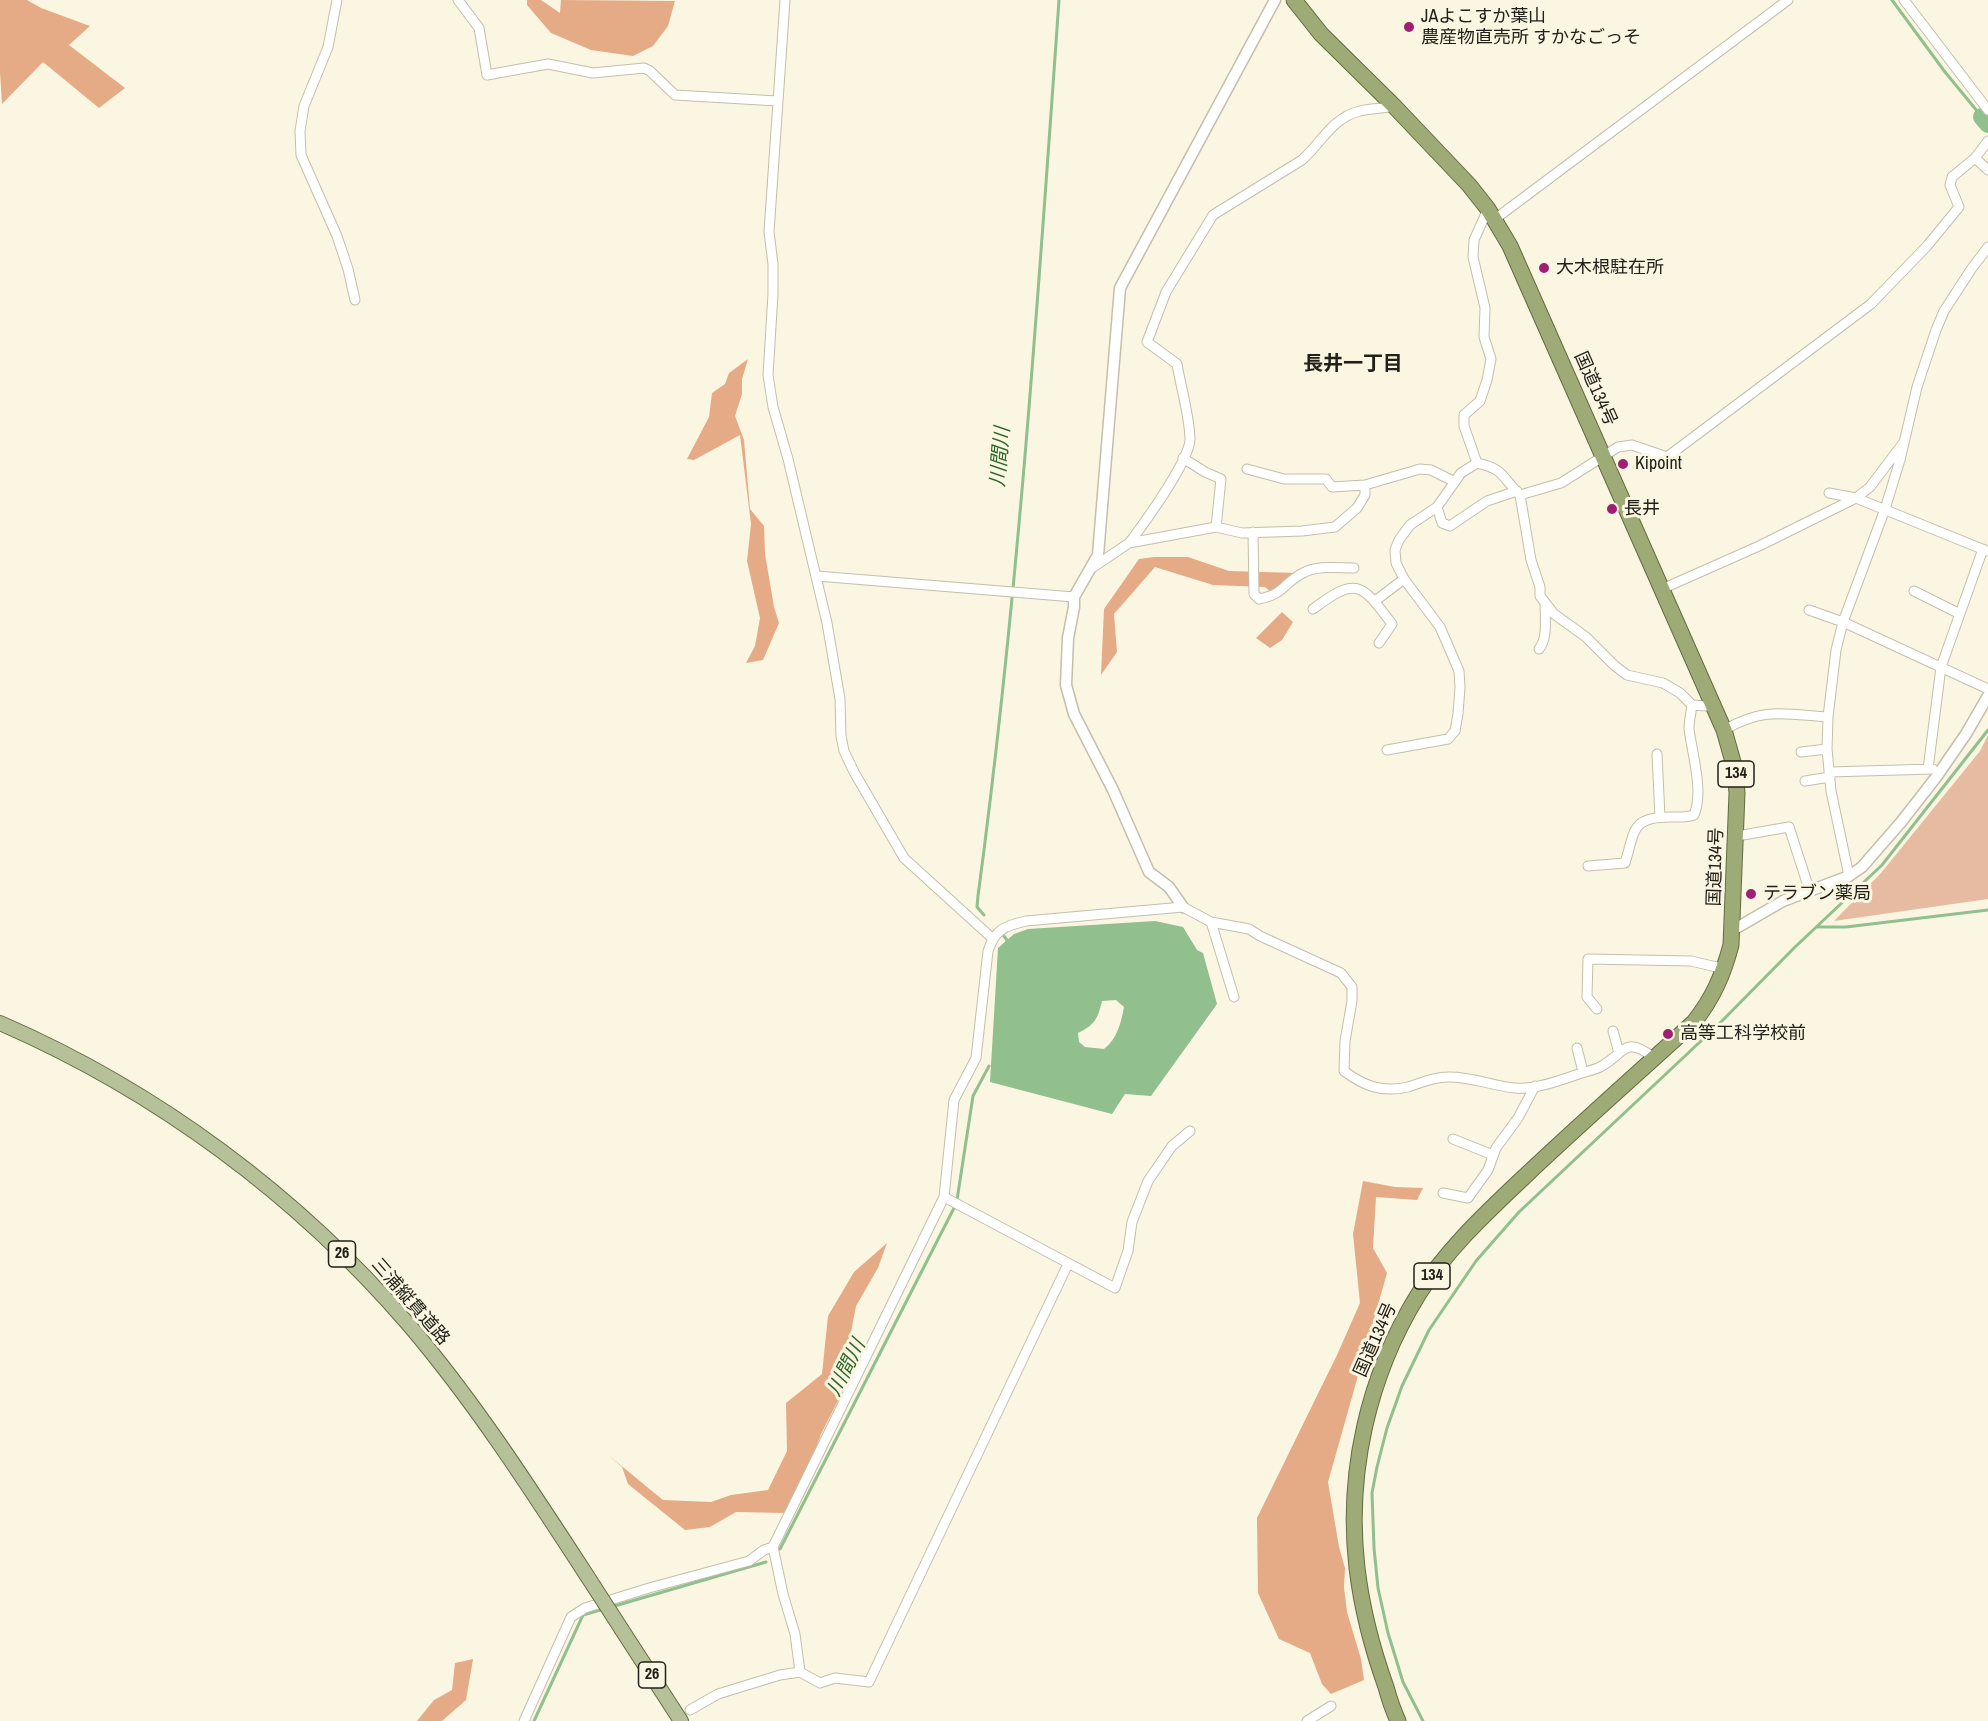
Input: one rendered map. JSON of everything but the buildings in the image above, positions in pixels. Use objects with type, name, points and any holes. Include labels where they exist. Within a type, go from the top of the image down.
[{"type":"highway","name":"国道134号","points":[[1294,0],[1321,34],[1469,185],[1491,214],[1529,286],[1713,704],[1724,730],[1735,769],[1737,793],[1733,930],[1725,969],[1708,1004],[1694,1022],[1583,1121],[1466,1232],[1418,1295],[1396,1335],[1378,1377],[1363,1436],[1356,1481],[1355,1549],[1365,1621],[1393,1720]]},
{"type":"main road","name":"三浦縦貫道路","points":[[0,1023],[79,1060],[177,1120],[276,1193],[369,1281],[462,1392],[507,1454],[622,1630],[685,1716]]},
{"type":"street","points":[[336,0],[328,47],[304,106],[300,131],[302,155],[337,236],[355,300]]},
{"type":"street","points":[[458,0],[479,28],[487,75],[548,64],[593,73],[644,68],[675,94],[777,101]]},
{"type":"street","points":[[785,0],[769,232],[773,264],[773,294],[768,375],[773,407],[817,576],[840,699],[844,751],[904,858],[992,938]]},
{"type":"street","points":[[1275,0],[1120,288],[1098,555],[1074,597],[1068,638],[1066,685],[1074,714],[1113,790],[1149,872],[1169,887],[1184,907],[1211,922],[1249,929],[1341,973],[1352,987],[1345,1041],[1344,1071],[1359,1083],[1376,1089],[1393,1089],[1407,1087],[1431,1078],[1450,1077],[1517,1089],[1599,1067],[1619,1053],[1634,1047],[1643,1049],[1654,1058]]},
{"type":"street","points":[[1477,463],[1464,426],[1464,415],[1480,401],[1491,359],[1484,337],[1485,308],[1473,257],[1474,240],[1491,214],[1788,0]]},
{"type":"street","points":[[1904,0],[1988,110]]},
{"type":"street","points":[[1092,568],[1129,543],[1161,498],[1190,440],[1177,364],[1147,342],[1166,292],[1213,215],[1302,160],[1340,120],[1361,110],[1379,110],[1394,106]]},
{"type":"street","points":[[1437,507],[1443,523],[1449,526],[1486,501],[1561,483],[1618,447],[1632,445],[1667,457],[1870,304],[1927,246],[1959,207],[1950,184],[1952,177],[1975,158],[1988,141]]},
{"type":"street","points":[[1975,158],[1988,170]]},
{"type":"street","points":[[1849,876],[1831,791],[1827,749],[1828,717],[1836,650],[1843,622],[1885,509],[1905,440],[1917,387],[1944,311],[1988,247]]},
{"type":"street","points":[[1662,590],[1856,498],[1870,487],[1905,440]]},
{"type":"street","points":[[1183,458],[1221,479],[1216,527]]},
{"type":"street","points":[[1387,750],[1448,739],[1455,731],[1460,687],[1459,671],[1440,627],[1404,579],[1396,562],[1395,550],[1410,525],[1437,507],[1461,473],[1477,463]]},
{"type":"street","points":[[1477,463],[1500,471],[1518,493],[1531,560],[1540,586],[1540,596],[1554,614],[1586,637],[1627,675],[1663,683],[1680,693],[1692,705],[1713,704]]},
{"type":"street","points":[[1247,469],[1284,479],[1326,479],[1332,486],[1365,485],[1420,469],[1431,470],[1455,482]]},
{"type":"street","points":[[1129,543],[1216,527],[1242,533],[1302,531],[1335,527],[1357,508],[1365,495],[1365,485]]},
{"type":"street","points":[[1829,493],[1856,498],[1986,549],[1941,667],[1928,769]]},
{"type":"street","points":[[1253,532],[1254,594],[1259,599],[1272,597],[1304,572],[1325,568],[1354,568]]},
{"type":"street","points":[[817,576],[1074,597]]},
{"type":"street","points":[[1375,601],[1404,579]]},
{"type":"street","points":[[1313,609],[1350,587],[1361,590],[1375,601],[1392,624],[1379,643]]},
{"type":"street","points":[[1914,591],[1960,614]]},
{"type":"street","points":[[1539,649],[1543,645],[1545,633],[1545,604]]},
{"type":"street","points":[[1809,610],[1843,622],[1988,689]]},
{"type":"street","points":[[1733,930],[1783,902],[1849,876],[1862,867],[1942,769],[1988,696]]},
{"type":"street","points":[[1588,866],[1625,863],[1637,826],[1643,820],[1694,815],[1698,807],[1695,763],[1689,727],[1692,705]]},
{"type":"street","points":[[1724,730],[1740,721],[1767,713],[1828,717]]},
{"type":"street","points":[[1801,752],[1827,749]]},
{"type":"street","points":[[1657,754],[1660,817]]},
{"type":"street","points":[[1805,781],[1829,774],[1942,769]]},
{"type":"street","points":[[1737,837],[1789,827],[1810,892]]},
{"type":"street","points":[[800,1672],[795,1634],[783,1594],[773,1547],[944,1197],[954,1100],[976,1058],[988,951],[992,938],[1006,925],[1026,921],[1184,907]]},
{"type":"street","points":[[1211,922],[1234,997]]},
{"type":"street","points":[[1598,1009],[1587,998],[1588,959],[1691,961],[1725,969]]},
{"type":"street","points":[[1613,1031],[1619,1053]]},
{"type":"street","points":[[1577,1048],[1584,1072]]},
{"type":"street","points":[[1443,1193],[1468,1198],[1488,1170],[1496,1148],[1518,1118],[1535,1086]]},
{"type":"street","points":[[944,1197],[1114,1288],[1128,1251],[1132,1222],[1148,1180],[1172,1146],[1190,1131]]},
{"type":"street","points":[[1453,1139],[1494,1155]]},
{"type":"street","points":[[685,1716],[718,1694],[780,1675],[800,1672],[820,1683],[836,1678],[869,1682],[1068,1264]]},
{"type":"street","points":[[524,1721],[571,1617],[585,1608],[749,1560],[773,1547]]},
{"type":"street","points":[[1307,1721],[1331,1706]]},
{"type":"shaded area","points":[[0,0],[27,0],[41,8],[90,26],[69,45],[125,88],[99,108],[43,62],[2,104]]},
{"type":"shaded area","points":[[527,0],[541,0],[560,13],[561,0],[675,1],[668,26],[653,46],[633,56],[591,50],[551,33],[527,5]]},
{"type":"shaded area","points":[[748,359],[742,379],[742,394],[735,416],[744,440],[750,509],[764,526],[765,554],[779,623],[763,660],[746,663],[755,646],[760,618],[747,561],[751,524],[740,435],[694,460],[687,459],[709,417],[712,393],[725,384],[729,373]]},
{"type":"shaded area","points":[[1188,557],[1229,571],[1297,573],[1271,592],[1265,587],[1213,585],[1155,567],[1114,614],[1117,652],[1101,675],[1104,609],[1139,559]]},
{"type":"shaded area","points":[[1282,612],[1293,622],[1282,640],[1270,648],[1256,638]]},
{"type":"shaded area","points":[[1988,735],[1988,899],[1834,921],[1881,873],[1980,751]]},
{"type":"shaded area","points":[[1155,921],[1183,927],[1197,950],[1203,953],[1217,1004],[1151,1096],[1125,1094],[1112,1114],[990,1082],[998,948],[1014,934],[1028,929]],"holes":[[[1116,1000],[1124,1007],[1115,1036],[1104,1049],[1085,1047],[1079,1042],[1078,1033],[1095,1020],[1102,1001]]]},
{"type":"shaded area","points":[[1363,1181],[1395,1187],[1423,1188],[1417,1200],[1376,1197],[1373,1248],[1387,1273],[1328,1482],[1339,1547],[1345,1568],[1344,1587],[1347,1612],[1361,1659],[1364,1680],[1331,1694],[1322,1684],[1310,1653],[1279,1639],[1258,1593],[1257,1518],[1360,1303],[1353,1234]]},
{"type":"shaded area","points":[[887,1243],[878,1268],[856,1306],[846,1358],[844,1389],[821,1434],[803,1486],[785,1513],[736,1512],[710,1527],[685,1530],[628,1484],[622,1467],[607,1454],[663,1500],[711,1502],[731,1495],[768,1490],[787,1451],[786,1403],[822,1374],[828,1316],[854,1272]]},
{"type":"shaded area","points":[[473,1659],[466,1700],[442,1721],[417,1721],[434,1700],[452,1690],[455,1663]]},
{"type":"waterway","name":"川間川","points":[[984,915],[977,907],[1016,560],[1059,0]]},
{"type":"waterway","name":"川間川","points":[[1892,0],[1945,72],[1982,117]]},
{"type":"waterway","name":"川間川","points":[[1982,117],[1988,124]]},
{"type":"waterway","points":[[1423,1721],[1403,1682],[1388,1633],[1378,1588],[1372,1493],[1387,1428],[1402,1386],[1429,1330],[1476,1261],[1519,1212],[1719,1024],[1794,948],[1882,865],[1988,730]]},
{"type":"waterway","points":[[1817,927],[1846,927],[1988,910]]},
{"type":"waterway","name":"川間川","points":[[1003,935],[1007,944]]},
{"type":"waterway","name":"川間川","points":[[957,1200],[973,1096],[989,1066]]},
{"type":"waterway","name":"川間川","points":[[780,1549],[954,1208]]},
{"type":"waterway","name":"川間川","points":[[611,1607],[766,1562]]},
{"type":"waterway","name":"川間川","points":[[534,1721],[583,1615],[604,1609]]},
{"type":"place","name":"JAよこすか葉山 農産物直売所 すかなごっそ","points":[[1409,27]]},
{"type":"place","name":"大木根駐在所","points":[[1544,268]]},
{"type":"place","name":"Kipoint","points":[[1623,464]]},
{"type":"place","name":"長井","points":[[1612,509]]},
{"type":"place","name":"テラブン薬局","points":[[1751,894]]},
{"type":"place","name":"高等工科学校前","points":[[1668,1034]]},
{"type":"district","name":"長井一丁目","points":[[1353,365]]}]
